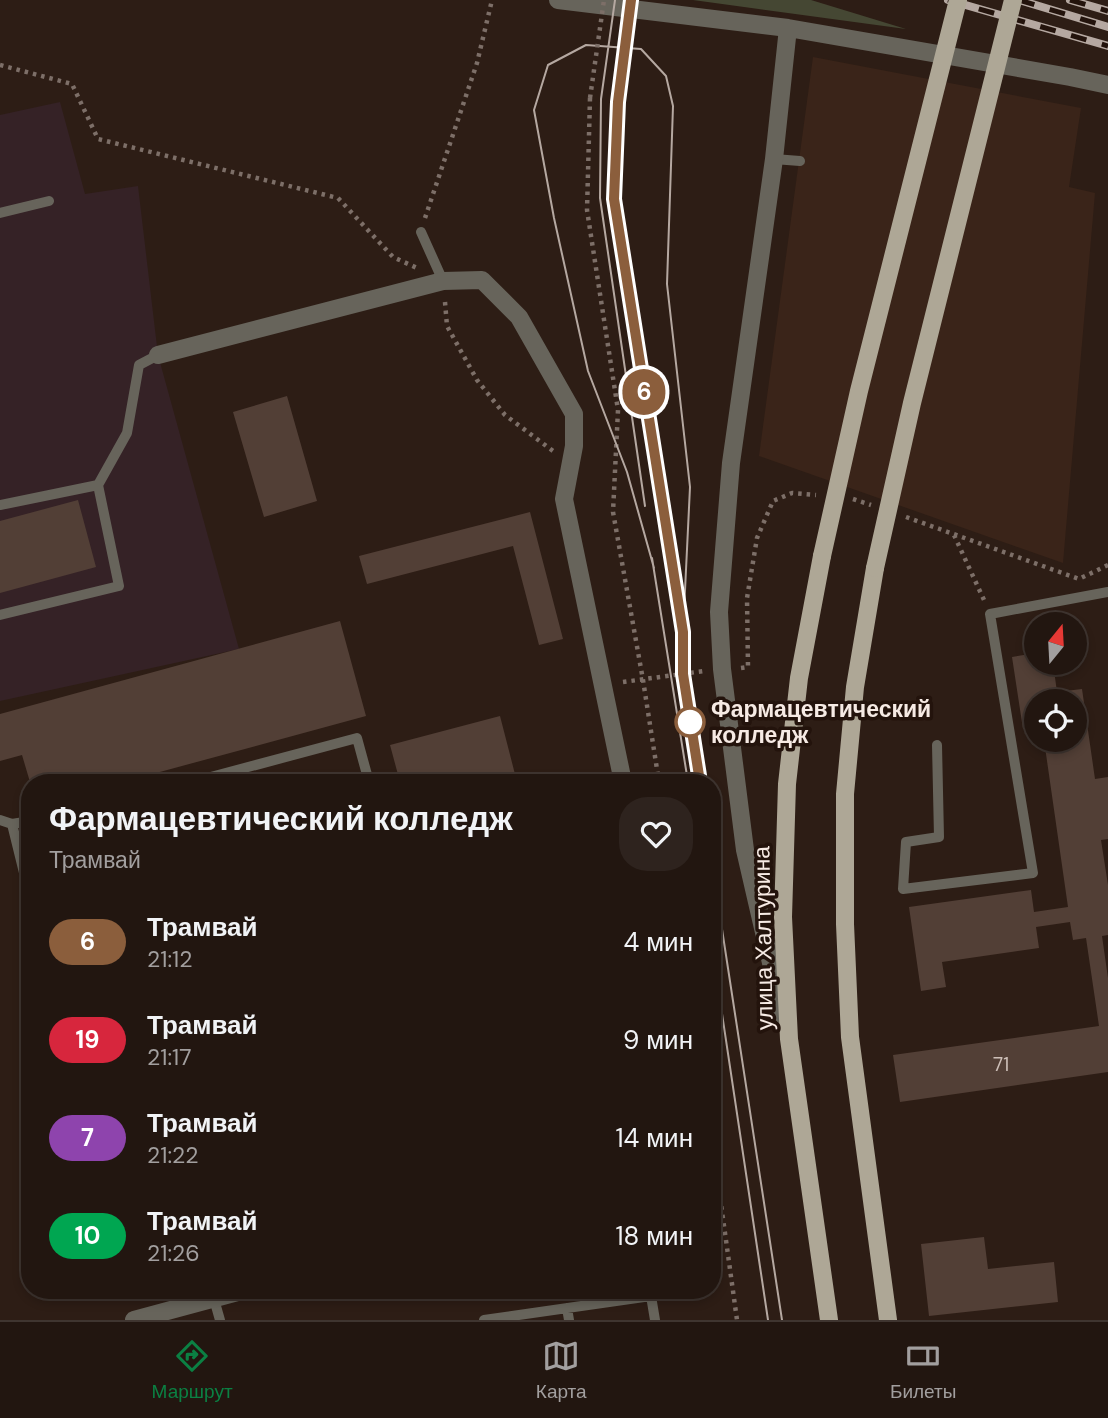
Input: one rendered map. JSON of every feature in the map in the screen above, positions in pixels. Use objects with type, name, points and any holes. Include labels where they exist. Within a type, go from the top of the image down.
[{"type":"main road","name":"улица Халтурина","points":[[829,1320],[789,1039],[783,917],[787,784],[799,677],[822,556],[859,391],[958,0]]},
{"type":"main road","points":[[888,1320],[850,1037],[845,924],[845,794],[855,687],[875,568],[912,403],[1013,0]]},
{"type":"street","points":[[558,0],[788,28],[1070,76],[1108,85]]},
{"type":"street","points":[[788,28],[774,159],[731,463],[719,612],[722,669],[745,850],[789,1039]]},
{"type":"street","points":[[158,355],[443,281],[482,280],[519,317],[574,414],[574,446],[564,499],[621,774]]},
{"type":"street","points":[[134,1320],[214,1299]]},
{"type":"lane","points":[[774,159],[800,161]]},
{"type":"lane","points":[[0,213],[49,201]]},
{"type":"lane","points":[[421,232],[443,281]]},
{"type":"lane","points":[[0,615],[118,586],[98,485],[127,433],[139,365],[158,355]]},
{"type":"lane","points":[[0,505],[98,485]]},
{"type":"lane","points":[[937,745],[939,837],[906,842],[903,889],[1033,873],[990,614],[1108,592]]},
{"type":"lane","points":[[222,774],[358,738],[367,774]]},
{"type":"lane","points":[[0,820],[12,824],[21,822]]},
{"type":"lane","points":[[12,824],[21,860]]},
{"type":"lane","points":[[214,1299],[220,1320]]},
{"type":"lane","points":[[484,1320],[617,1299]]},
{"type":"lane","points":[[651,1299],[655,1320]]},
{"type":"lane","points":[[567,1308],[569,1320]]},
{"type":"path","points":[[421,232],[477,63],[492,0]]},
{"type":"path","points":[[604,0],[590,99],[587,210],[618,410],[612,512],[658,774]]},
{"type":"path","points":[[0,65],[72,84],[98,139],[338,198],[393,257],[443,281],[447,327],[477,380],[505,415],[569,464]]},
{"type":"path","points":[[954,534],[990,614]]},
{"type":"path","points":[[643,680],[701,671]]},
{"type":"path","points":[[721,1204],[737,1320]]},
{"type":"shaded area","points":[[813,57],[1081,108],[1069,187],[1095,193],[1063,563],[759,456]]},
{"type":"shaded area","points":[[60,102],[85,194],[138,186],[158,355],[239,649],[0,701],[0,115]]},
{"type":"green space","points":[[693,0],[811,0],[906,29]]},
{"type":"building","points":[[287,396],[317,501],[264,517],[233,412]]},
{"type":"building","points":[[78,500],[96,567],[0,593],[0,521]]},
{"type":"building","points":[[530,512],[563,639],[539,645],[513,546],[367,584],[359,556]]},
{"type":"building","points":[[340,621],[366,716],[152,774],[28,774],[22,755],[0,761],[0,714]]},
{"type":"building","points":[[1024,655],[1024,676],[1055,676],[1057,689],[1024,689],[1024,729],[1023,729],[1012,657]]},
{"type":"building","points":[[500,716],[515,774],[398,774],[390,745]]},
{"type":"building","points":[[1087,724],[1095,779],[1108,777],[1108,839],[1101,840],[1108,885],[1108,935],[1102,936],[1108,978],[1108,1072],[900,1102],[893,1055],[1099,1026],[1086,938],[1073,940],[1070,922],[1036,927],[1039,948],[942,962],[946,987],[921,991],[909,907],[1031,890],[1034,912],[1068,907],[1046,752],[1087,752]]},
{"type":"building","points":[[984,1237],[988,1269],[1054,1262],[1058,1302],[929,1316],[921,1244]]},
{"type":"tram line","points":[[615,0],[601,99],[600,198],[645,506]]},
{"type":"tram line","points":[[631,0],[618,101],[614,199],[683,632],[683,674],[699,774]]},
{"type":"tram line","name":"6","points":[[631,0],[618,102],[614,199],[683,632],[683,674],[699,774]]},
{"type":"tram line","points":[[654,568],[627,472],[588,371],[554,218],[534,110],[548,65],[586,45],[641,49],[666,76],[673,106],[667,284],[690,487],[683,632]]},
{"type":"tram line","points":[[652,558],[687,774]]},
{"type":"tram line","points":[[721,923],[782,1320]]},
{"type":"tram line","points":[[721,1007],[768,1320]]},
{"type":"railway","points":[[948,0],[1108,46]]},
{"type":"railway","points":[[1019,0],[1108,27]]},
{"type":"railway","points":[[1070,0],[1108,11]]},
{"type":"place","name":"Фармацевтический колледж","points":[[690,722]]}]
